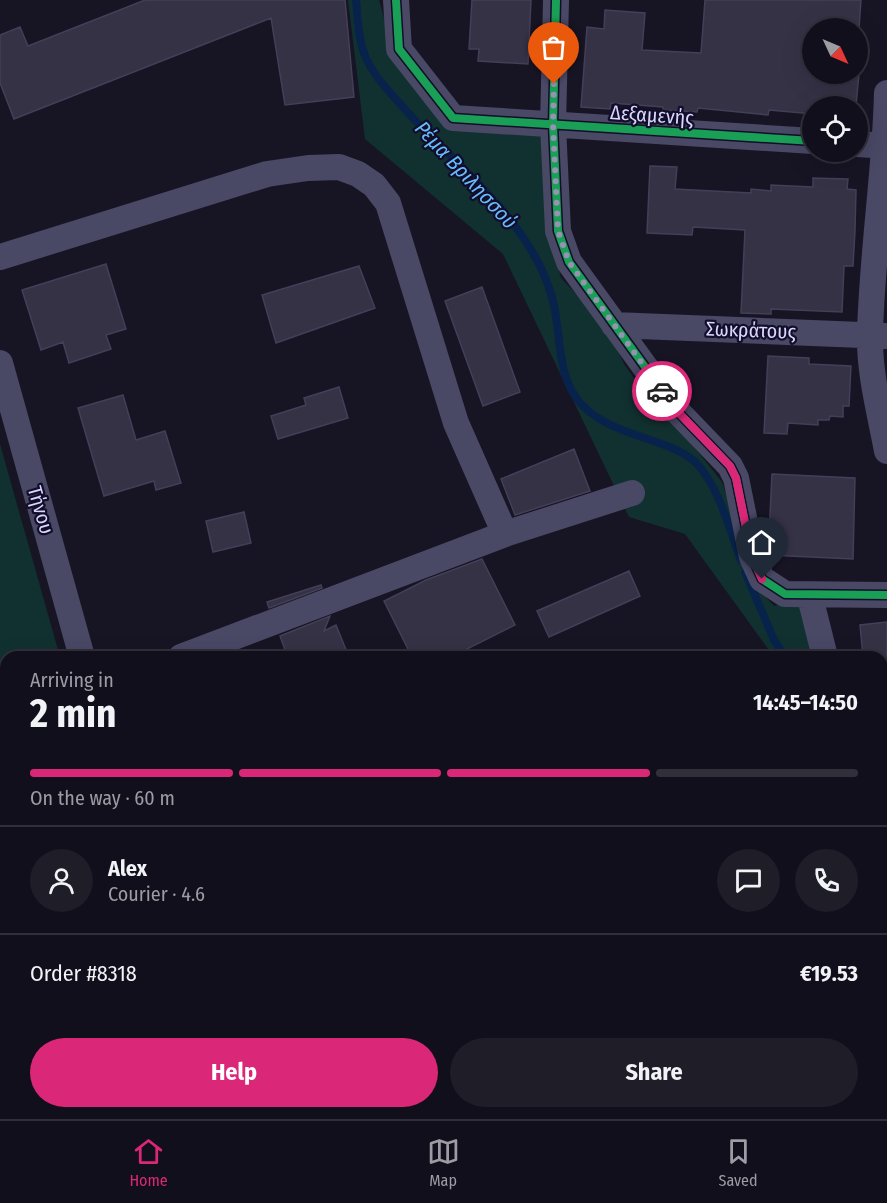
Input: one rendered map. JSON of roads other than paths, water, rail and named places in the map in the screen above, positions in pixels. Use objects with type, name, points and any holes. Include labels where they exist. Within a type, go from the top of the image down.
[{"type":"street","name":"Δεξαμενής","points":[[396,0],[399,49],[453,118],[802,140]]},
{"type":"street","points":[[556,0],[553,125],[558,231],[569,262],[677,411],[730,466],[736,478],[752,557],[762,579],[785,594],[810,597],[887,595]]},
{"type":"street","points":[[887,93],[878,336],[872,369],[887,451]]},
{"type":"street","points":[[868,145],[886,146]]},
{"type":"street","points":[[0,257],[267,174],[339,168],[358,174],[374,185],[388,203],[456,423],[505,534]]},
{"type":"street","name":"Σωκράτους","points":[[614,325],[878,336]]},
{"type":"street","name":"Τήνου","points":[[0,363],[80,651]]},
{"type":"street","points":[[197,651],[505,534],[632,493]]},
{"type":"street","points":[[810,597],[824,651]]},
{"type":"waterway","name":"Ρέμα Βριλησσού","points":[[356,0],[361,44],[369,65],[377,77],[504,212],[536,258],[551,294],[565,375],[577,399],[605,422],[673,448],[688,456],[699,466],[719,499],[741,560]]},
{"type":"waterway","name":"Ρέμα Βριλησσού","points":[[745,572],[774,640],[781,651]]}]
